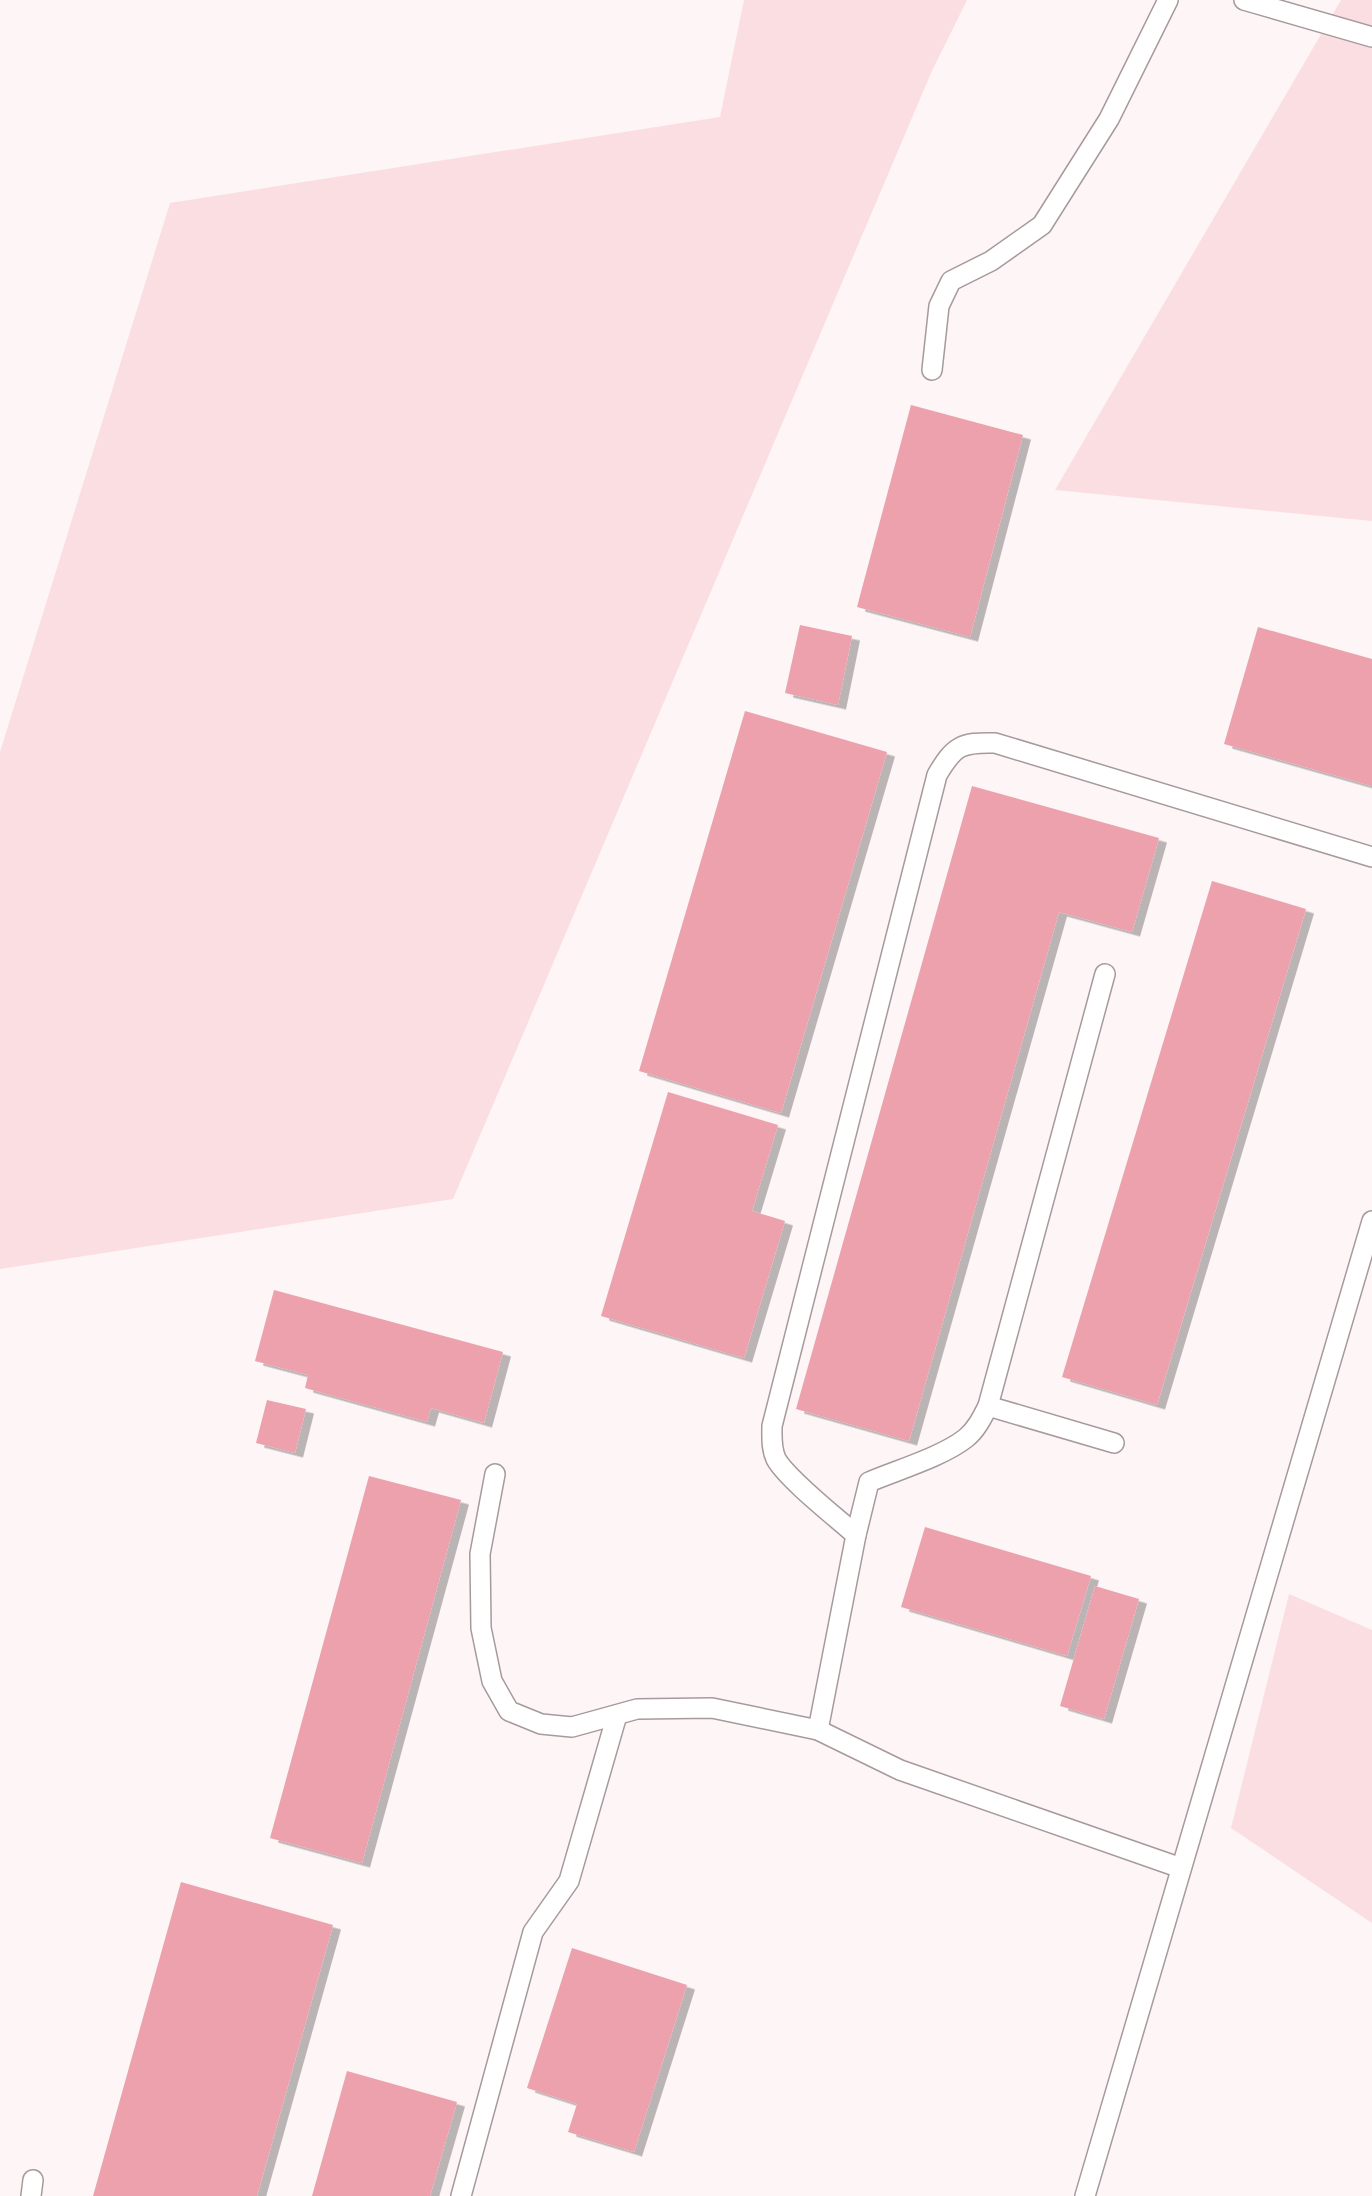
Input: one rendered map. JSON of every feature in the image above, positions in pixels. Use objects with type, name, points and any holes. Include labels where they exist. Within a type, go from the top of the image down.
[{"type":"lane","points":[[932,370],[939,306],[951,281],[991,261],[1042,225],[1109,120],[1168,0]]},
{"type":"lane","points":[[1244,0],[1372,37]]},
{"type":"lane","points":[[856,1535],[786,1471],[776,1458],[771,1442],[772,1426],[937,775],[950,754],[971,743],[995,743],[1372,857]]},
{"type":"lane","points":[[818,1730],[869,1482],[967,1438],[988,1406],[1105,974]]},
{"type":"lane","points":[[1085,2196],[1372,1221]]},
{"type":"lane","points":[[988,1406],[1114,1443]]},
{"type":"lane","points":[[495,1474],[480,1554],[481,1628],[492,1681],[509,1711],[541,1724],[572,1727],[637,1709],[712,1708],[818,1730],[900,1770],[1181,1868]]},
{"type":"lane","points":[[461,2196],[533,1932],[569,1881],[617,1715]]},
{"type":"shaded area","points":[[744,0],[967,0],[931,73],[453,1199],[0,1269],[0,752],[170,203],[720,117]]},
{"type":"shaded area","points":[[1341,0],[1372,0],[1372,521],[1055,490]]},
{"type":"shaded area","points":[[1289,1594],[1372,1630],[1372,1923],[1231,1828]]},
{"type":"building","points":[[911,405],[1023,435],[970,637],[857,607]]},
{"type":"building","points":[[800,625],[852,636],[838,705],[785,693]]},
{"type":"building","points":[[1258,627],[1372,659],[1372,786],[1224,744]]},
{"type":"building","points":[[745,711],[887,752],[781,1113],[639,1071]]},
{"type":"building","points":[[972,786],[1159,838],[1132,932],[1059,912],[909,1441],[796,1409]]},
{"type":"building","points":[[1212,881],[1306,909],[1157,1405],[1062,1377]]},
{"type":"building","points":[[668,1092],[778,1125],[752,1211],[785,1221],[744,1358],[601,1316]]},
{"type":"building","points":[[274,1290],[503,1352],[484,1423],[431,1408],[427,1422],[305,1388],[308,1375],[255,1361]]},
{"type":"building","points":[[267,1400],[306,1409],[295,1453],[256,1443]]},
{"type":"building","points":[[369,1476],[461,1500],[362,1863],[270,1838]]},
{"type":"building","points":[[925,1527],[1091,1576],[1067,1656],[901,1607]]},
{"type":"building","points":[[1095,1586],[1139,1599],[1104,1719],[1060,1706]]},
{"type":"building","points":[[181,1882],[333,1925],[257,2196],[93,2196]]},
{"type":"building","points":[[572,1948],[687,1985],[634,2152],[568,2132],[577,2104],[527,2088]]},
{"type":"building","points":[[347,2071],[457,2102],[430,2196],[312,2196]]}]
